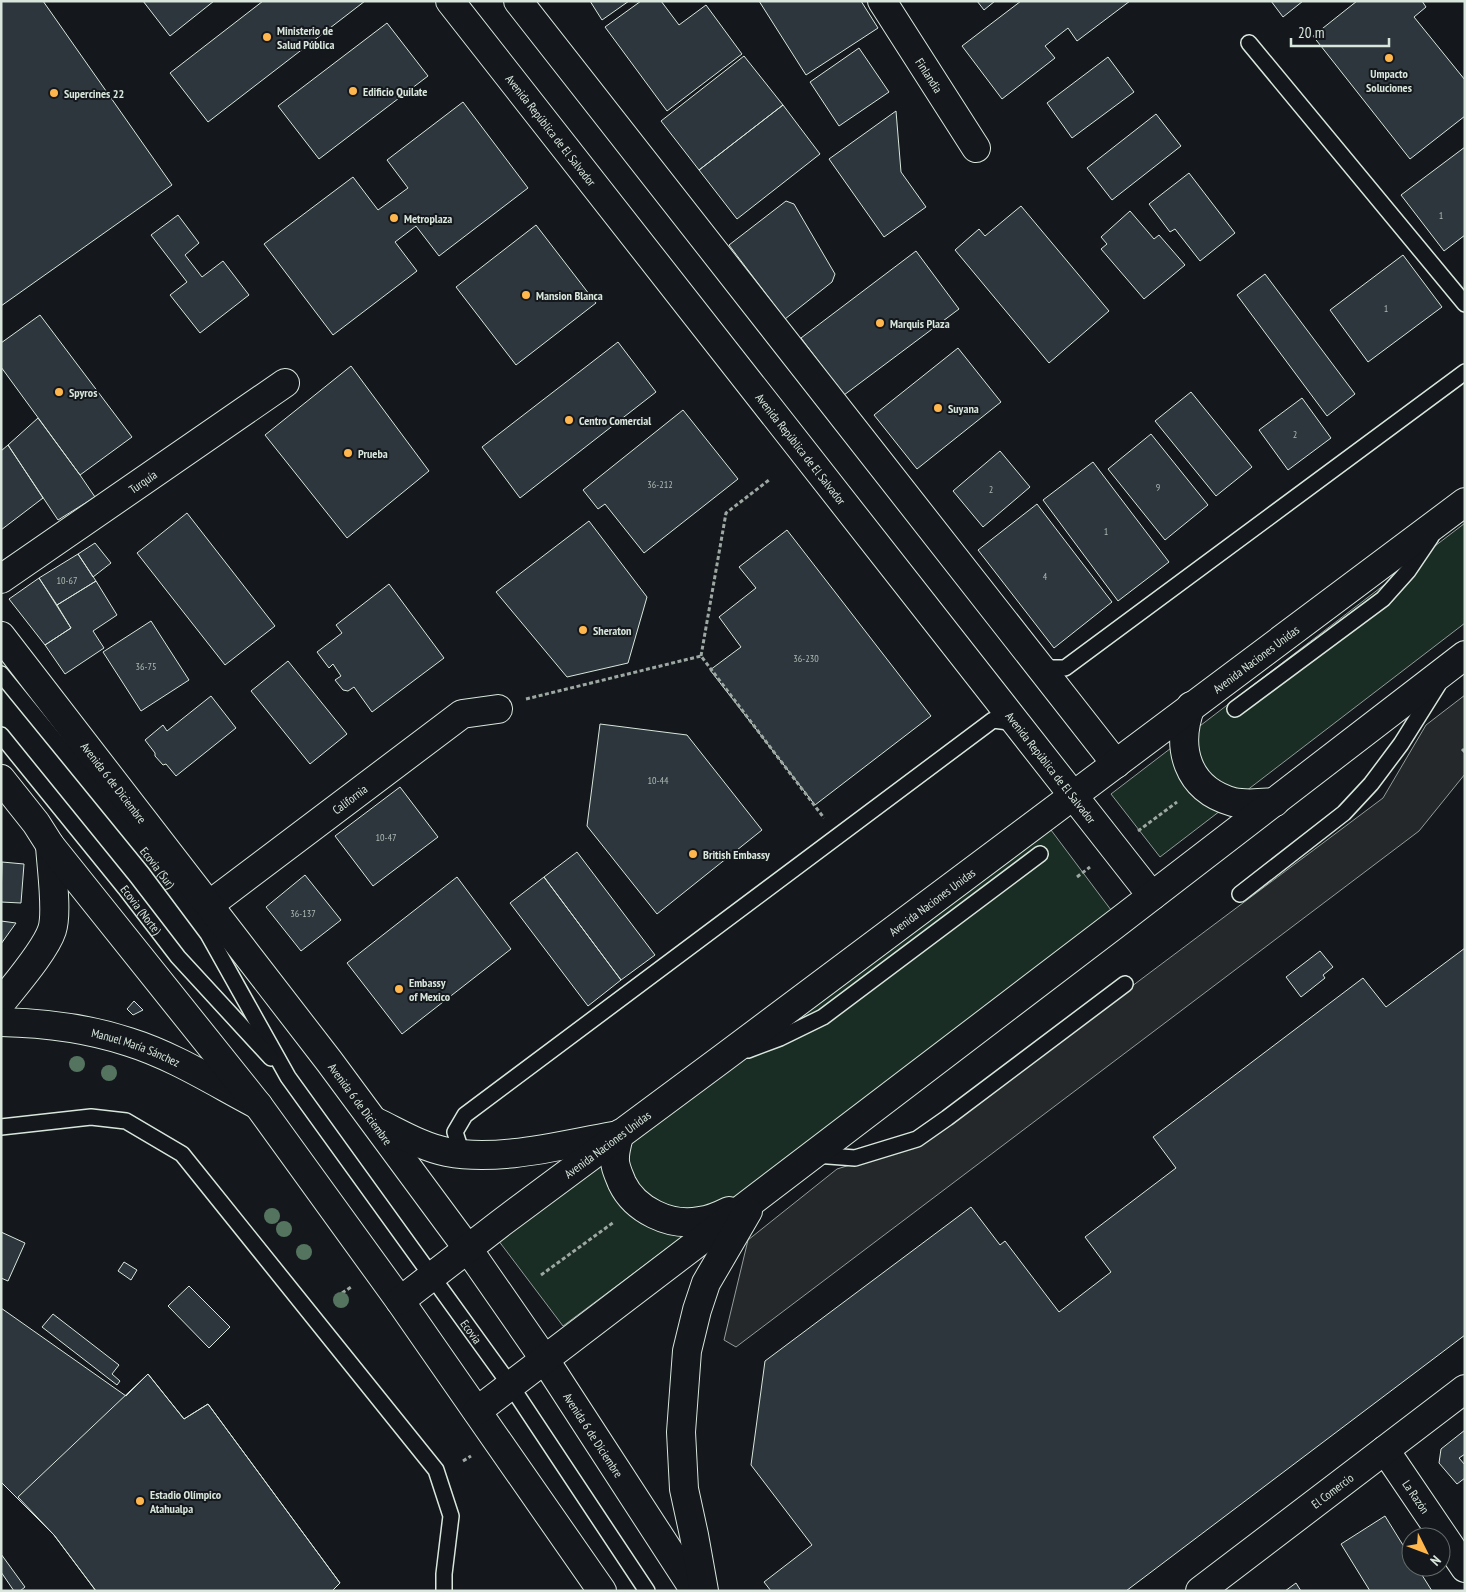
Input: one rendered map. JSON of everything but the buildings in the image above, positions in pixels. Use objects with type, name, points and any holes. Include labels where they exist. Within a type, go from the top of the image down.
[{"type":"main road","name":"Avenida República de El Salvador","points":[[450,1],[1152,896]]},
{"type":"main road","points":[[518,1],[1116,764]]},
{"type":"main road","name":"Finlandia","points":[[882,1],[976,148]]},
{"type":"main road","name":"Turquía","points":[[1,579],[285,382]]},
{"type":"main road","name":"Avenida Naciones Unidas","points":[[400,1301],[501,1222],[1465,502]]},
{"type":"main road","name":"Avenida 6 de Diciembre","points":[[1,636],[375,1122],[468,1249],[546,1360],[694,1591]]},
{"type":"main road","points":[[477,1412],[1457,661]]},
{"type":"main road","name":"California","points":[[209,905],[462,714],[508,705]]},
{"type":"main road","points":[[1191,706],[1184,728],[1184,751],[1194,776],[1205,788],[1217,796],[1234,802],[1253,804],[1275,802]]},
{"type":"main road","points":[[1,779],[36,823],[50,845],[258,1105],[400,1301],[602,1591]]},
{"type":"main road","points":[[1,1003],[44,946],[52,931],[54,914],[50,845]]},
{"type":"main road","name":"Manuel María Sánchez","points":[[1,1022],[49,1024],[97,1033],[130,1042],[178,1063],[258,1105]]},
{"type":"main road","points":[[375,1122],[425,1145],[462,1154],[504,1154],[619,1134],[614,1158],[618,1172],[624,1186],[646,1210],[663,1218],[682,1222],[698,1222],[713,1218],[754,1200]]},
{"type":"main road","points":[[704,1591],[684,1489],[681,1432],[687,1351],[706,1283],[754,1200]]},
{"type":"main road","name":"El Comercio","points":[[1200,1591],[1465,1389]]},
{"type":"main road","name":"La Razón","points":[[1386,1450],[1465,1568]]},
{"type":"lane","points":[[1249,43],[1465,304]]},
{"type":"lane","points":[[1040,668],[1065,668],[1465,372]]},
{"type":"lane","points":[[1235,709],[1383,599],[1408,571],[1442,519]]},
{"type":"lane","points":[[1240,894],[1344,812],[1371,784],[1401,744],[1457,661]]},
{"type":"lane","name":"Ecovia (Sur)","points":[[1,674],[155,864],[208,934],[288,1078]]},
{"type":"lane","points":[[462,1154],[455,1132],[465,1114],[993,720],[1017,723]]},
{"type":"lane","name":"Ecovia (Norte)","points":[[1,735],[119,880],[178,957],[288,1078]]},
{"type":"lane","points":[[723,1058],[780,1038],[823,1016],[1040,854]]},
{"type":"lane","points":[[814,1155],[855,1158],[917,1138],[955,1112],[1125,984]]},
{"type":"lane","name":"Ecovia","points":[[288,1078],[511,1386],[647,1591]]},
{"type":"lane","points":[[1,1127],[91,1117],[126,1121],[182,1154],[436,1470],[451,1516],[444,1574],[444,1591]]},
{"type":"path","points":[[769,480],[726,513],[701,656],[826,820]]},
{"type":"path","points":[[508,705],[701,656]]},
{"type":"path","points":[[1131,837],[1183,798]]},
{"type":"path","points":[[1077,877],[1096,862]]},
{"type":"path","points":[[541,1275],[621,1217]]},
{"type":"path","points":[[342,1293],[350,1287]]},
{"type":"path","points":[[463,1462],[472,1455]]},
{"type":"green space","points":[[1465,523],[1465,623],[1160,857],[1111,794]]},
{"type":"green space","points":[[1045,822],[1114,914],[563,1326],[495,1236]]},
{"type":"shaded area","points":[[1465,695],[1465,774],[1419,831],[736,1347],[724,1340],[748,1240],[837,1169],[924,1142],[1383,798],[1426,725]]},
{"type":"place","name":"Ministerio de Salud Pública","points":[[267,37]]},
{"type":"place","name":"Umpacto Soluciones","points":[[1389,58]]},
{"type":"place","name":"Edificio Quilate","points":[[353,91]]},
{"type":"place","name":"Supercines 22","points":[[54,93]]},
{"type":"place","name":"Metroplaza","points":[[394,218]]},
{"type":"place","name":"Mansion Blanca","points":[[526,295]]},
{"type":"place","name":"Marquis Plaza","points":[[880,323]]},
{"type":"place","name":"Spyros","points":[[59,392]]},
{"type":"place","name":"Suyana","points":[[938,408]]},
{"type":"place","name":"Centro Comercial","points":[[569,420]]},
{"type":"place","name":"Prueba","points":[[348,453]]},
{"type":"place","name":"Sheraton","points":[[583,630]]},
{"type":"place","name":"British Embassy","points":[[693,854]]},
{"type":"place","name":"Embassy of Mexico","points":[[399,989]]},
{"type":"place","name":"Estadio Olímpico Atahualpa","points":[[140,1501]]}]
